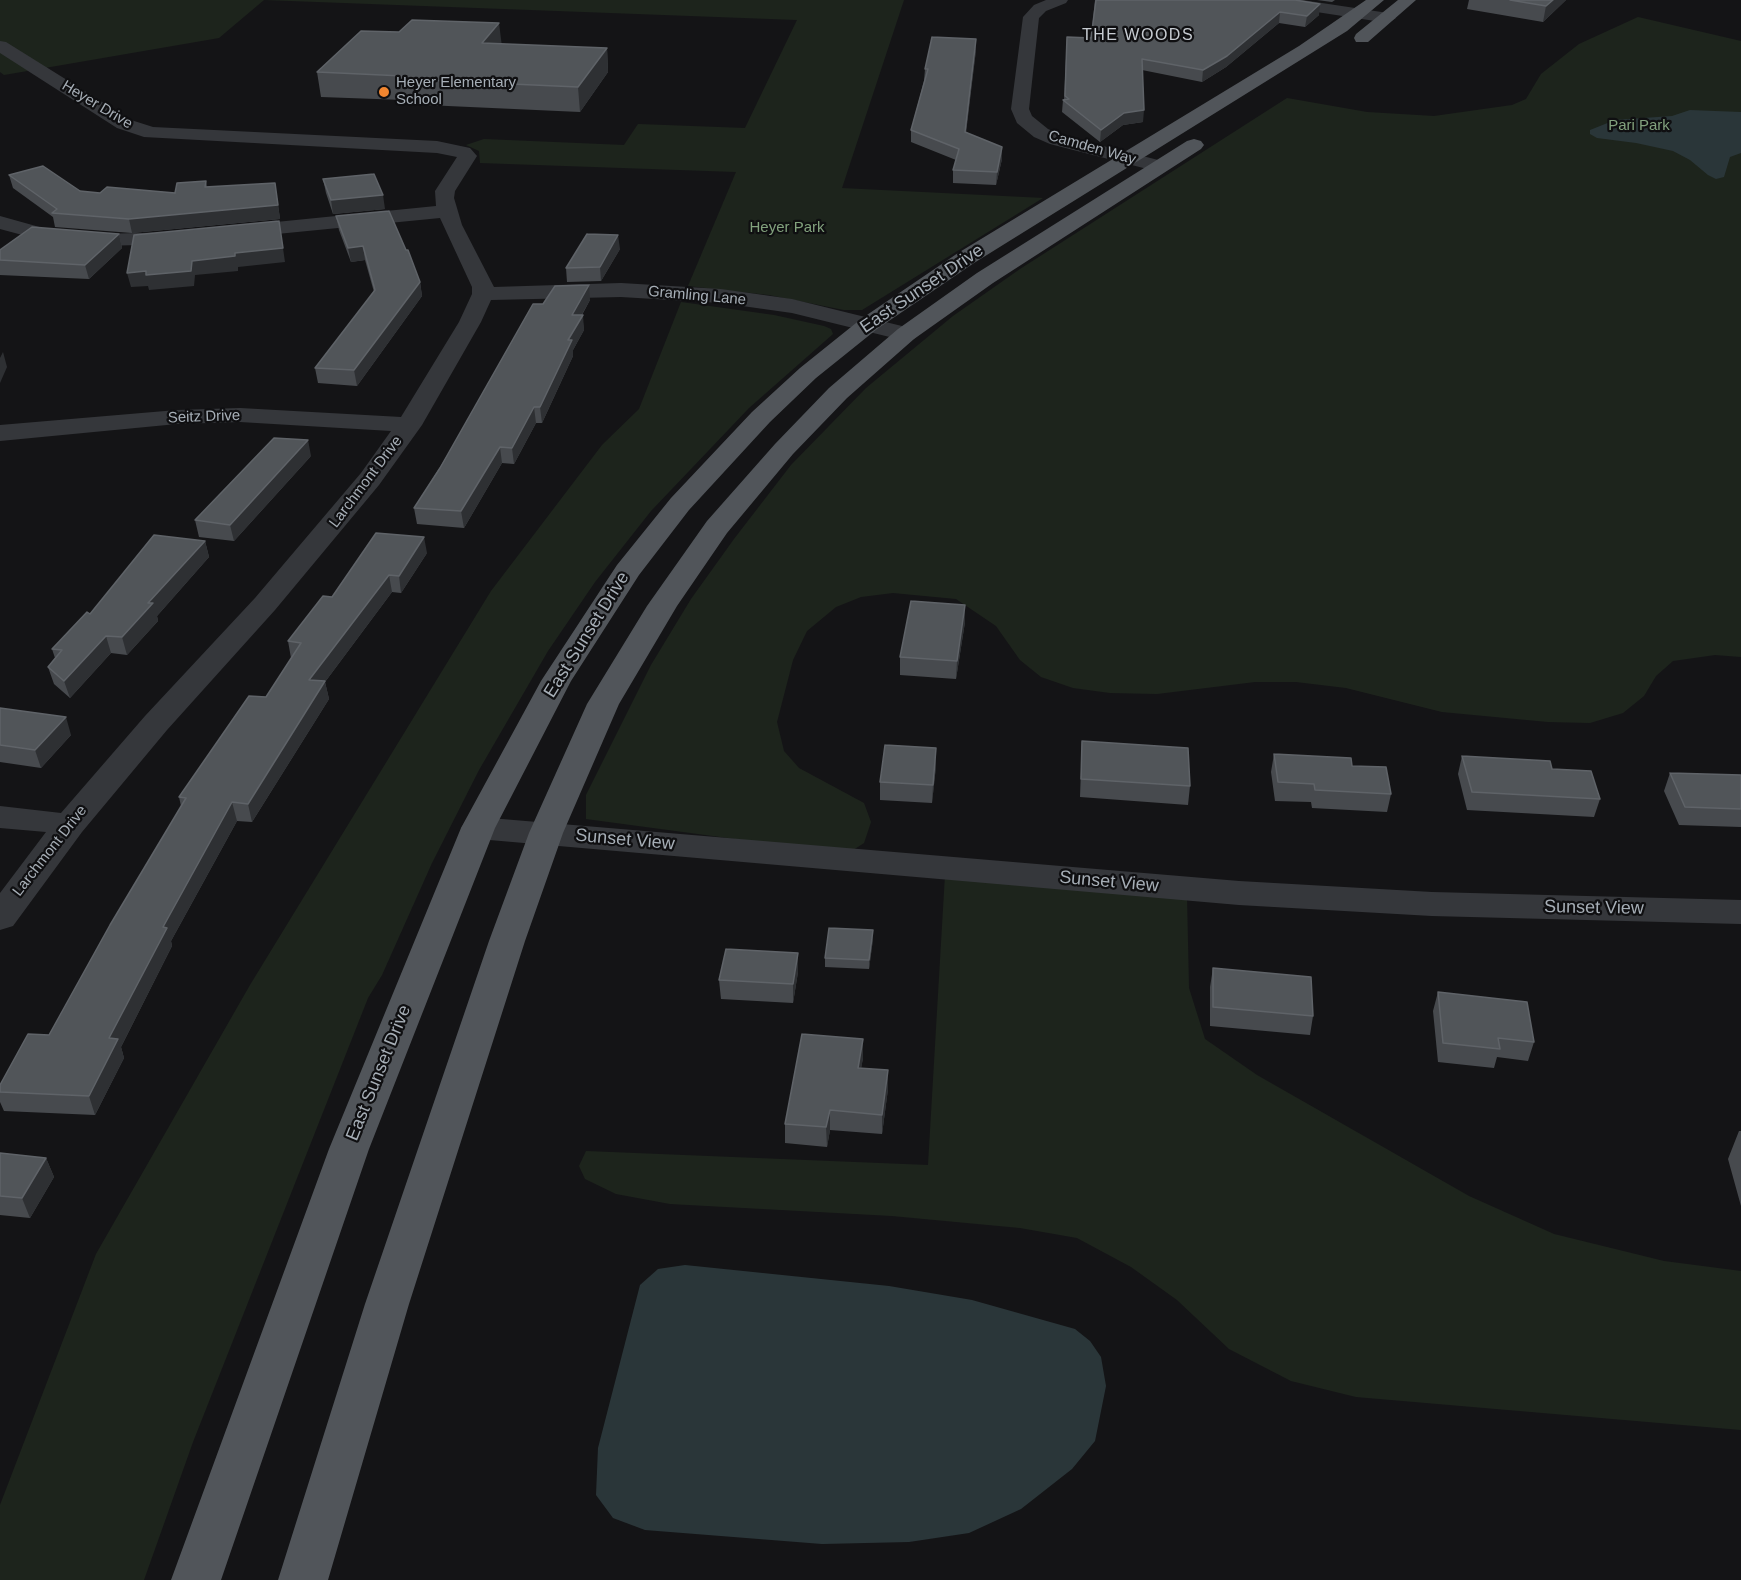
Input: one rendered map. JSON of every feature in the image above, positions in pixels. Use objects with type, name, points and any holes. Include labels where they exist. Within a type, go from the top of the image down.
[{"type":"main road","points":[[1345,49],[1369,34],[1375,10],[1408,0]]},
{"type":"main road","name":"East Sunset Drive","points":[[196,1580],[348,1149],[478,828],[556,681],[633,563],[680,504],[761,417],[808,373],[869,324],[957,264],[1375,10]]},
{"type":"main road","name":"East Sunset Drive","points":[[303,1580],[387,1304],[507,941],[546,833],[603,704],[662,606],[717,527],[784,449],[838,393],[906,334],[985,278],[1207,136]]},
{"type":"street","name":"Camden Way","points":[[1060,0],[1040,8],[1031,17],[1020,109],[1024,119],[1041,133],[1057,140],[1159,166]]},
{"type":"street","points":[[1271,0],[1375,10]]},
{"type":"street","name":"Heyer Drive","points":[[0,46],[134,128],[164,134],[458,150],[467,156],[445,191],[444,198],[448,212]]},
{"type":"street","points":[[0,222],[41,234],[132,241],[448,212],[452,225],[483,287],[483,294]]},
{"type":"street","name":"Gramling Lane","points":[[483,294],[601,290],[682,293],[792,306],[906,334]]},
{"type":"street","name":"Larchmont Drive","points":[[0,918],[70,824],[156,723],[337,521],[409,424],[470,322],[483,294]]},
{"type":"street","name":"Seitz Drive","points":[[0,433],[177,417],[230,415],[409,424]]},
{"type":"street","points":[[0,817],[70,824]]},
{"type":"street","name":"Sunset View","points":[[478,828],[1239,893],[1432,904],[1741,912]]},
{"type":"green space","points":[[0,0],[264,0],[219,38],[4,75],[0,72]]},
{"type":"green space","name":"Heyer Park","points":[[264,0],[904,0],[842,188],[1043,198],[862,310],[844,310],[769,295],[688,286],[736,172],[480,163],[479,151],[466,145],[484,139],[624,145],[638,124],[745,128],[797,20]]},
{"type":"green space","name":"Pari Park","points":[[1638,17],[1741,41],[1741,657],[1715,655],[1673,661],[1656,676],[1644,696],[1623,713],[1590,723],[1548,722],[1442,712],[1346,688],[1296,682],[1255,682],[1157,694],[1110,693],[1073,688],[1041,677],[1020,660],[996,626],[956,599],[893,593],[861,597],[836,607],[807,631],[793,660],[777,722],[784,751],[799,768],[864,803],[871,822],[864,843],[847,854],[586,819],[586,795],[651,665],[691,599],[734,539],[791,465],[866,388],[953,316],[1020,269],[1287,98],[1367,112],[1434,116],[1512,105],[1526,99],[1541,74],[1579,44]]},
{"type":"green space","points":[[681,302],[774,315],[824,326],[831,329],[833,334],[749,408],[651,511],[595,582],[548,651],[479,770],[432,863],[382,975],[368,998],[193,1442],[144,1580],[0,1580],[0,1505],[96,1254],[250,985],[491,591],[602,445],[639,409]]},
{"type":"green space","points":[[945,875],[1187,897],[1189,988],[1205,1039],[1257,1075],[1469,1196],[1554,1234],[1664,1261],[1741,1271],[1741,1430],[1356,1397],[1291,1381],[1229,1349],[1177,1300],[1131,1267],[1077,1238],[1020,1228],[892,1216],[670,1204],[616,1194],[585,1179],[579,1166],[586,1151],[928,1165]]},
{"type":"shaded area","points":[[1690,110],[1741,112],[1741,153],[1730,157],[1724,177],[1716,179],[1708,175],[1690,160],[1673,151],[1597,138],[1590,134],[1590,130],[1615,120],[1672,116]]},
{"type":"shaded area","points":[[685,1265],[889,1286],[972,1300],[1075,1329],[1090,1341],[1101,1357],[1106,1386],[1095,1441],[1072,1469],[1021,1509],[969,1533],[909,1542],[822,1544],[645,1530],[613,1518],[596,1495],[598,1448],[640,1285],[658,1269]]},
{"type":"building","points":[[1096,0],[1295,0],[1320,4],[1307,16],[1280,12],[1227,56],[1203,70],[1142,59],[1144,110],[1124,113],[1101,130],[1063,100],[1069,99],[1065,96],[1067,37],[1091,38]]},
{"type":"building","points":[[1510,0],[1553,0],[1546,6]]},
{"type":"building","points":[[412,20],[499,23],[482,43],[607,48],[578,87],[400,79],[403,76],[317,72],[361,31],[399,32]]},
{"type":"building","points":[[932,37],[976,39],[965,132],[1002,147],[997,172],[953,170],[959,149],[911,130],[928,69],[925,69]]},
{"type":"building","points":[[43,166],[80,191],[100,193],[107,187],[175,193],[177,183],[206,181],[205,187],[275,183],[278,205],[129,219],[52,213],[57,209],[9,175]]},
{"type":"building","points":[[374,174],[383,195],[331,200],[323,179]]},
{"type":"building","points":[[389,211],[408,250],[420,282],[354,370],[315,368],[375,290],[363,246],[348,248],[336,216]]},
{"type":"building","points":[[279,221],[283,248],[235,253],[235,256],[192,261],[191,271],[146,275],[146,271],[127,273],[134,235]]},
{"type":"building","points":[[32,227],[119,234],[85,265],[0,260],[0,250]]},
{"type":"building","points":[[587,234],[618,235],[600,267],[566,268]]},
{"type":"building","points":[[589,285],[572,315],[583,315],[568,340],[572,340],[540,407],[534,407],[512,448],[500,447],[461,511],[414,508],[440,468],[533,304],[543,304],[555,286]]},
{"type":"building","points":[[274,438],[308,440],[230,525],[195,520]]},
{"type":"building","points":[[376,533],[424,537],[399,576],[389,575],[309,680],[325,681],[248,804],[232,802],[163,927],[167,928],[109,1038],[118,1039],[89,1096],[0,1092],[0,1085],[28,1034],[49,1035],[110,925],[186,798],[179,797],[249,696],[266,697],[301,643],[288,641],[323,596],[332,597]]},
{"type":"building","points":[[154,535],[205,541],[148,603],[153,603],[122,637],[106,636],[64,681],[48,667],[62,650],[52,649],[87,612],[90,614]]},
{"type":"building","points":[[911,601],[965,605],[957,661],[900,657]]},
{"type":"building","points":[[0,708],[66,717],[35,750],[0,745]]},
{"type":"building","points":[[1082,741],[1188,748],[1190,786],[1081,779]]},
{"type":"building","points":[[885,745],[936,748],[933,785],[880,782]]},
{"type":"building","points":[[1274,754],[1351,758],[1352,766],[1386,767],[1391,794],[1315,790],[1314,784],[1278,782]]},
{"type":"building","points":[[1462,756],[1550,761],[1552,769],[1591,771],[1600,799],[1472,792]]},
{"type":"building","points":[[1670,773],[1741,775],[1741,809],[1685,807]]},
{"type":"building","points":[[829,928],[873,930],[869,960],[825,958]]},
{"type":"building","points":[[726,949],[798,953],[793,984],[719,980]]},
{"type":"building","points":[[1213,968],[1311,977],[1313,1016],[1213,1007]]},
{"type":"building","points":[[1438,992],[1527,1002],[1534,1042],[1498,1038],[1500,1049],[1443,1043]]},
{"type":"building","points":[[802,1034],[863,1039],[858,1068],[888,1070],[882,1115],[830,1110],[826,1127],[785,1124]]},
{"type":"building","points":[[0,1153],[46,1158],[22,1198],[0,1196]]},
{"type":"place","name":"Heyer Elementary School","points":[[384,92]]},
{"type":"district","name":"THE WOODS","points":[[1138,36]]}]
